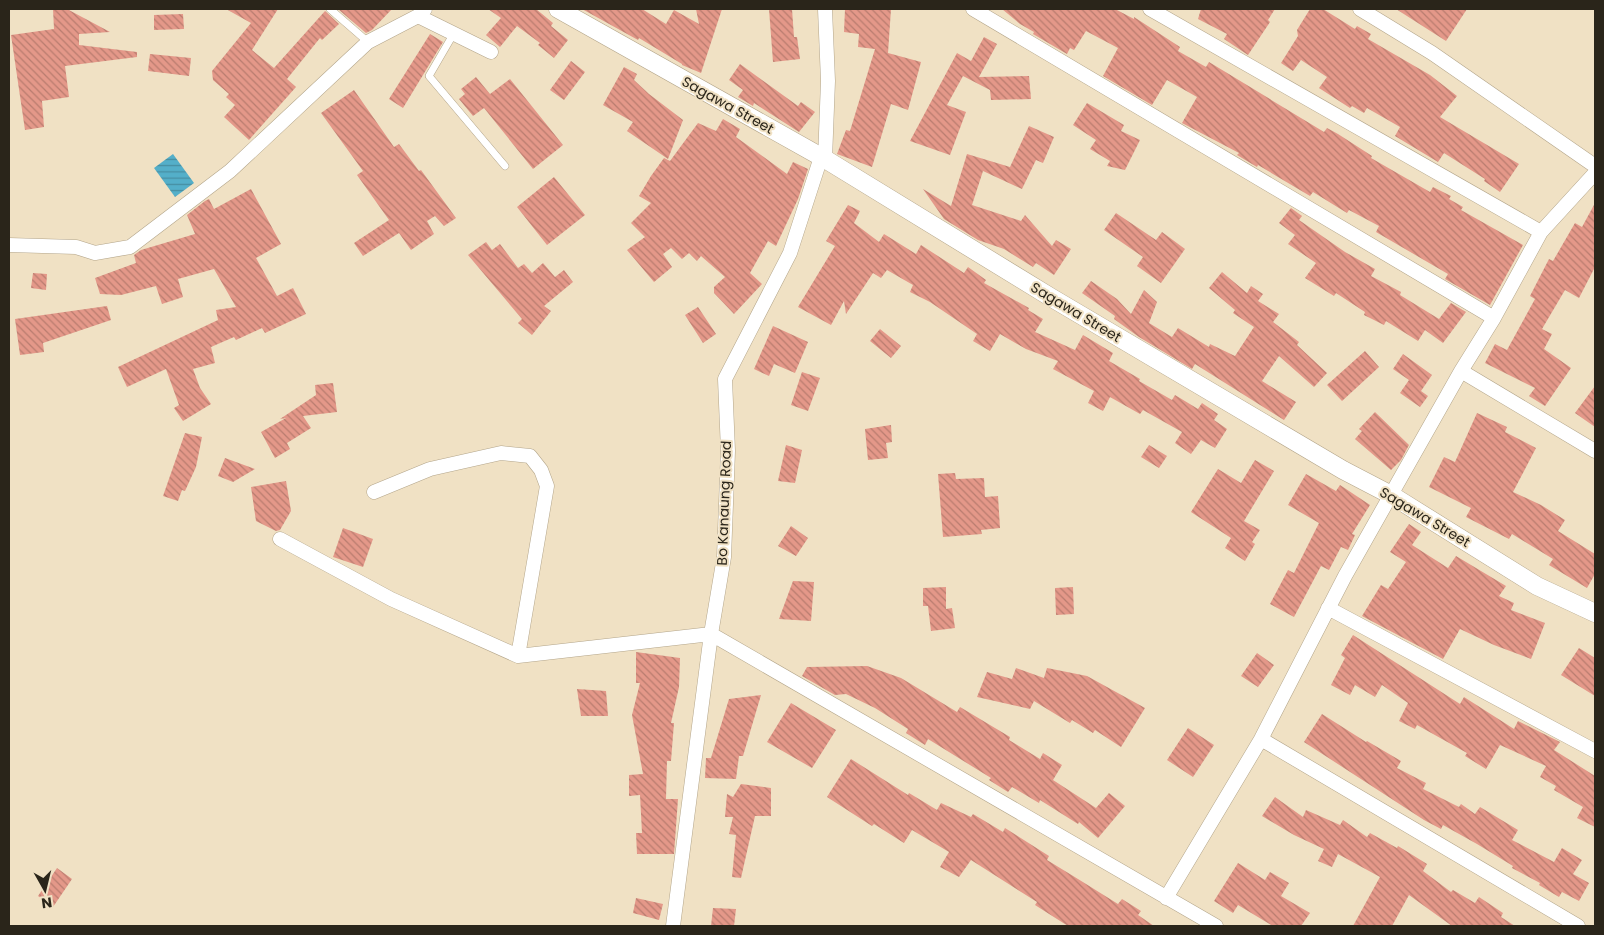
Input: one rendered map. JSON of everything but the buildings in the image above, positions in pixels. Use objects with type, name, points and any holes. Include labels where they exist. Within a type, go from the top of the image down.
[{"type":"street","name":"Sagawa Street","points":[[558,9],[823,158],[1069,308],[1335,465],[1390,495],[1537,586],[1595,613]]},
{"type":"street","name":"Bo Kanaung Road","points":[[673,926],[711,634],[724,557],[728,451],[725,379],[790,253],[823,158],[828,81],[825,9]]},
{"type":"street","points":[[973,9],[1494,318]]},
{"type":"street","points":[[1150,9],[1541,232]]},
{"type":"street","points":[[1360,9],[1432,53],[1595,166]]},
{"type":"street","points":[[9,244],[76,247],[95,254],[130,248],[230,171],[368,42],[422,12],[454,33],[491,52]]},
{"type":"street","points":[[1166,898],[1261,739],[1328,608],[1390,495],[1461,371],[1494,318],[1541,232],[1595,173]]},
{"type":"street","points":[[1461,371],[1595,450]]},
{"type":"street","points":[[374,492],[430,469],[501,454],[530,456],[541,470],[546,486],[518,656]]},
{"type":"street","points":[[280,539],[391,599],[518,656],[711,634],[1216,926]]},
{"type":"street","points":[[1328,608],[1595,751]]},
{"type":"street","points":[[1261,739],[1578,926]]},
{"type":"lane","points":[[330,9],[368,42]]},
{"type":"lane","points":[[454,33],[429,76],[505,166]]},
{"type":"water","points":[[173,154],[194,183],[175,197],[154,168]]}]
